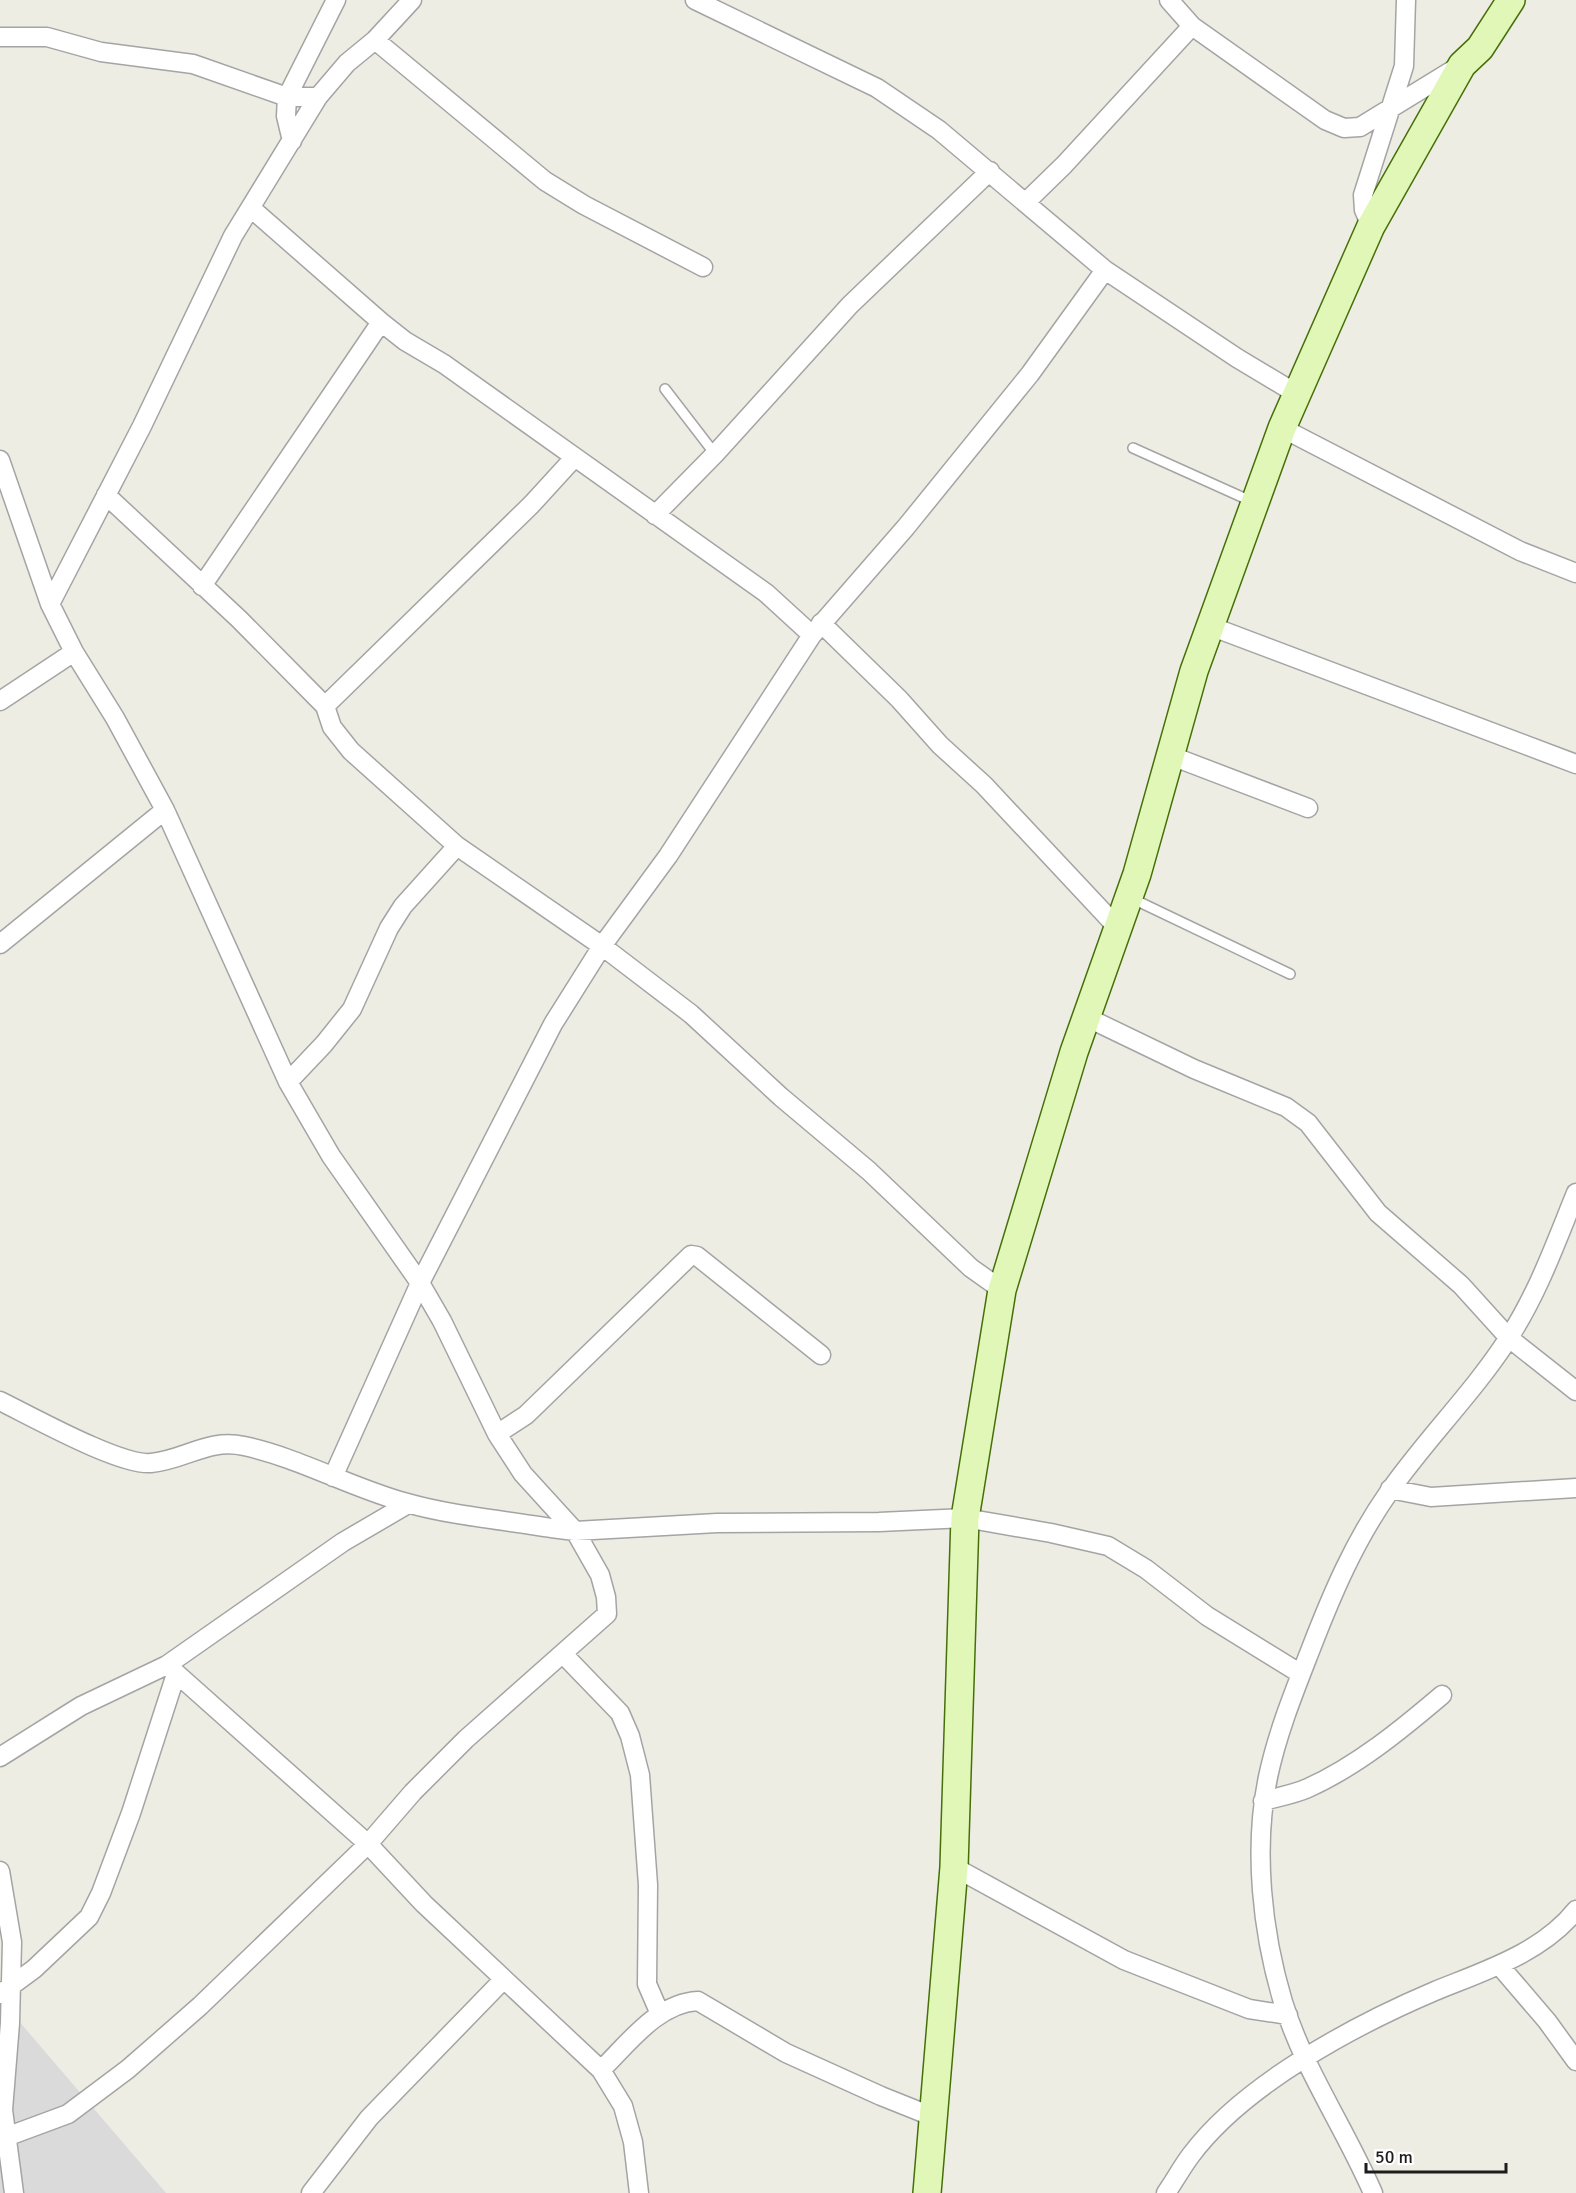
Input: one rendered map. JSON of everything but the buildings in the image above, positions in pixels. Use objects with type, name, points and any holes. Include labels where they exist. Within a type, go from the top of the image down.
[{"type":"street","points":[[292,141],[286,116],[287,97],[336,0]]},
{"type":"street","points":[[51,604],[176,357],[211,279],[318,97],[347,63],[375,40],[412,0]]},
{"type":"street","points":[[695,0],[877,88],[939,130],[1105,270],[1237,358],[1296,394]]},
{"type":"street","points":[[1169,0],[1192,26],[1325,120],[1344,128],[1360,126],[1462,65],[1480,48],[1511,0]]},
{"type":"street","points":[[1371,226],[1364,210],[1363,195],[1394,106],[1404,66],[1406,0]]},
{"type":"street","points":[[1026,202],[1064,165],[1192,26]]},
{"type":"street","points":[[0,37],[47,38],[101,52],[193,64],[287,97],[318,97]]},
{"type":"street","points":[[375,40],[545,181],[584,205],[703,267]]},
{"type":"street","points":[[927,2193],[931,2116],[954,1867],[965,1518],[1002,1290],[1086,1017],[1129,897],[1169,754],[1210,626],[1282,428],[1371,226],[1462,65]]},
{"type":"street","points":[[655,515],[850,305],[990,171]]},
{"type":"street","points":[[252,209],[405,341],[444,364],[816,629],[899,699],[940,744],[984,785],[1117,927]]},
{"type":"street","points":[[333,1477],[420,1283],[553,1024],[602,946],[668,856],[816,629],[906,527],[1030,375],[1105,270]]},
{"type":"street","points":[[202,586],[381,322]]},
{"type":"street","points":[[1282,428],[1520,551],[1576,573]]},
{"type":"street","points":[[325,706],[531,505],[574,458]]},
{"type":"street","points":[[0,460],[51,604],[74,652],[115,718],[165,810],[288,1082],[331,1156],[420,1283],[442,1321],[497,1434],[523,1474],[575,1531],[600,1575],[606,1597],[607,1614],[466,1739],[413,1792],[368,1844],[200,2006],[128,2069],[68,2114],[6,2137]]},
{"type":"street","points":[[106,495],[239,619],[325,706],[332,727],[351,751],[457,846],[602,946],[691,1014],[781,1098],[869,1171],[971,1268],[1002,1290]]},
{"type":"street","points":[[1210,626],[1576,764]]},
{"type":"street","points":[[0,701],[74,652]]},
{"type":"street","points":[[1169,754],[1308,808]]},
{"type":"street","points":[[0,944],[165,810]]},
{"type":"street","points":[[288,1082],[324,1044],[352,1009],[389,928],[403,906],[457,846]]},
{"type":"street","points":[[1086,1017],[1194,1069],[1286,1107],[1308,1123],[1378,1213],[1461,1285],[1509,1338],[1576,1391]]},
{"type":"street","points":[[1373,2193],[1304,2060],[1288,2015],[1270,1947],[1261,1873],[1263,1801],[1276,1743],[1301,1674],[1331,1595],[1358,1539],[1390,1489],[1509,1338],[1545,1270],[1576,1193]]},
{"type":"street","points":[[497,1434],[526,1415],[691,1255],[698,1256],[821,1355]]},
{"type":"street","points":[[0,1401],[71,1436],[123,1458],[148,1463],[170,1460],[217,1443],[241,1445],[281,1455],[333,1477],[408,1504],[575,1531],[717,1523],[879,1522],[965,1518],[1051,1533],[1108,1546],[1146,1569],[1207,1616],[1301,1674]]},
{"type":"street","points":[[1390,1489],[1431,1497],[1576,1488]]},
{"type":"street","points":[[0,1757],[81,1706],[172,1670],[343,1542],[408,1504]]},
{"type":"street","points":[[563,1654],[620,1713],[630,1736],[640,1775],[645,1840],[648,1884],[647,1984],[660,2014]]},
{"type":"street","points":[[172,1670],[368,1844],[503,1980],[600,2070],[623,2106],[633,2142],[639,2193]]},
{"type":"street","points":[[6,1991],[69,1938],[89,1917],[101,1893],[131,1813],[172,1670]]},
{"type":"street","points":[[1263,1801],[1306,1789],[1331,1776],[1388,1738],[1442,1695]]},
{"type":"street","points":[[954,1867],[1124,1960],[1249,2009],[1288,2015]]},
{"type":"street","points":[[0,1871],[12,1942],[6,1991],[3,2110],[14,2193]]},
{"type":"street","points":[[1166,2193],[1192,2153],[1234,2110],[1275,2077],[1372,2021],[1500,1965],[1549,1936],[1576,1910]]},
{"type":"street","points":[[1500,1965],[1547,2021],[1576,2061]]},
{"type":"street","points":[[311,2193],[369,2118],[503,1980]]},
{"type":"street","points":[[600,2070],[660,2014],[683,2002],[698,2001],[786,2052],[881,2096],[931,2116]]},
{"type":"lane","points":[[665,389],[715,453]]},
{"type":"lane","points":[[1133,448],[1254,503]]},
{"type":"lane","points":[[1129,897],[1290,974]]},
{"type":"shaded area","points":[[0,1999],[166,2193],[0,2193]]}]
